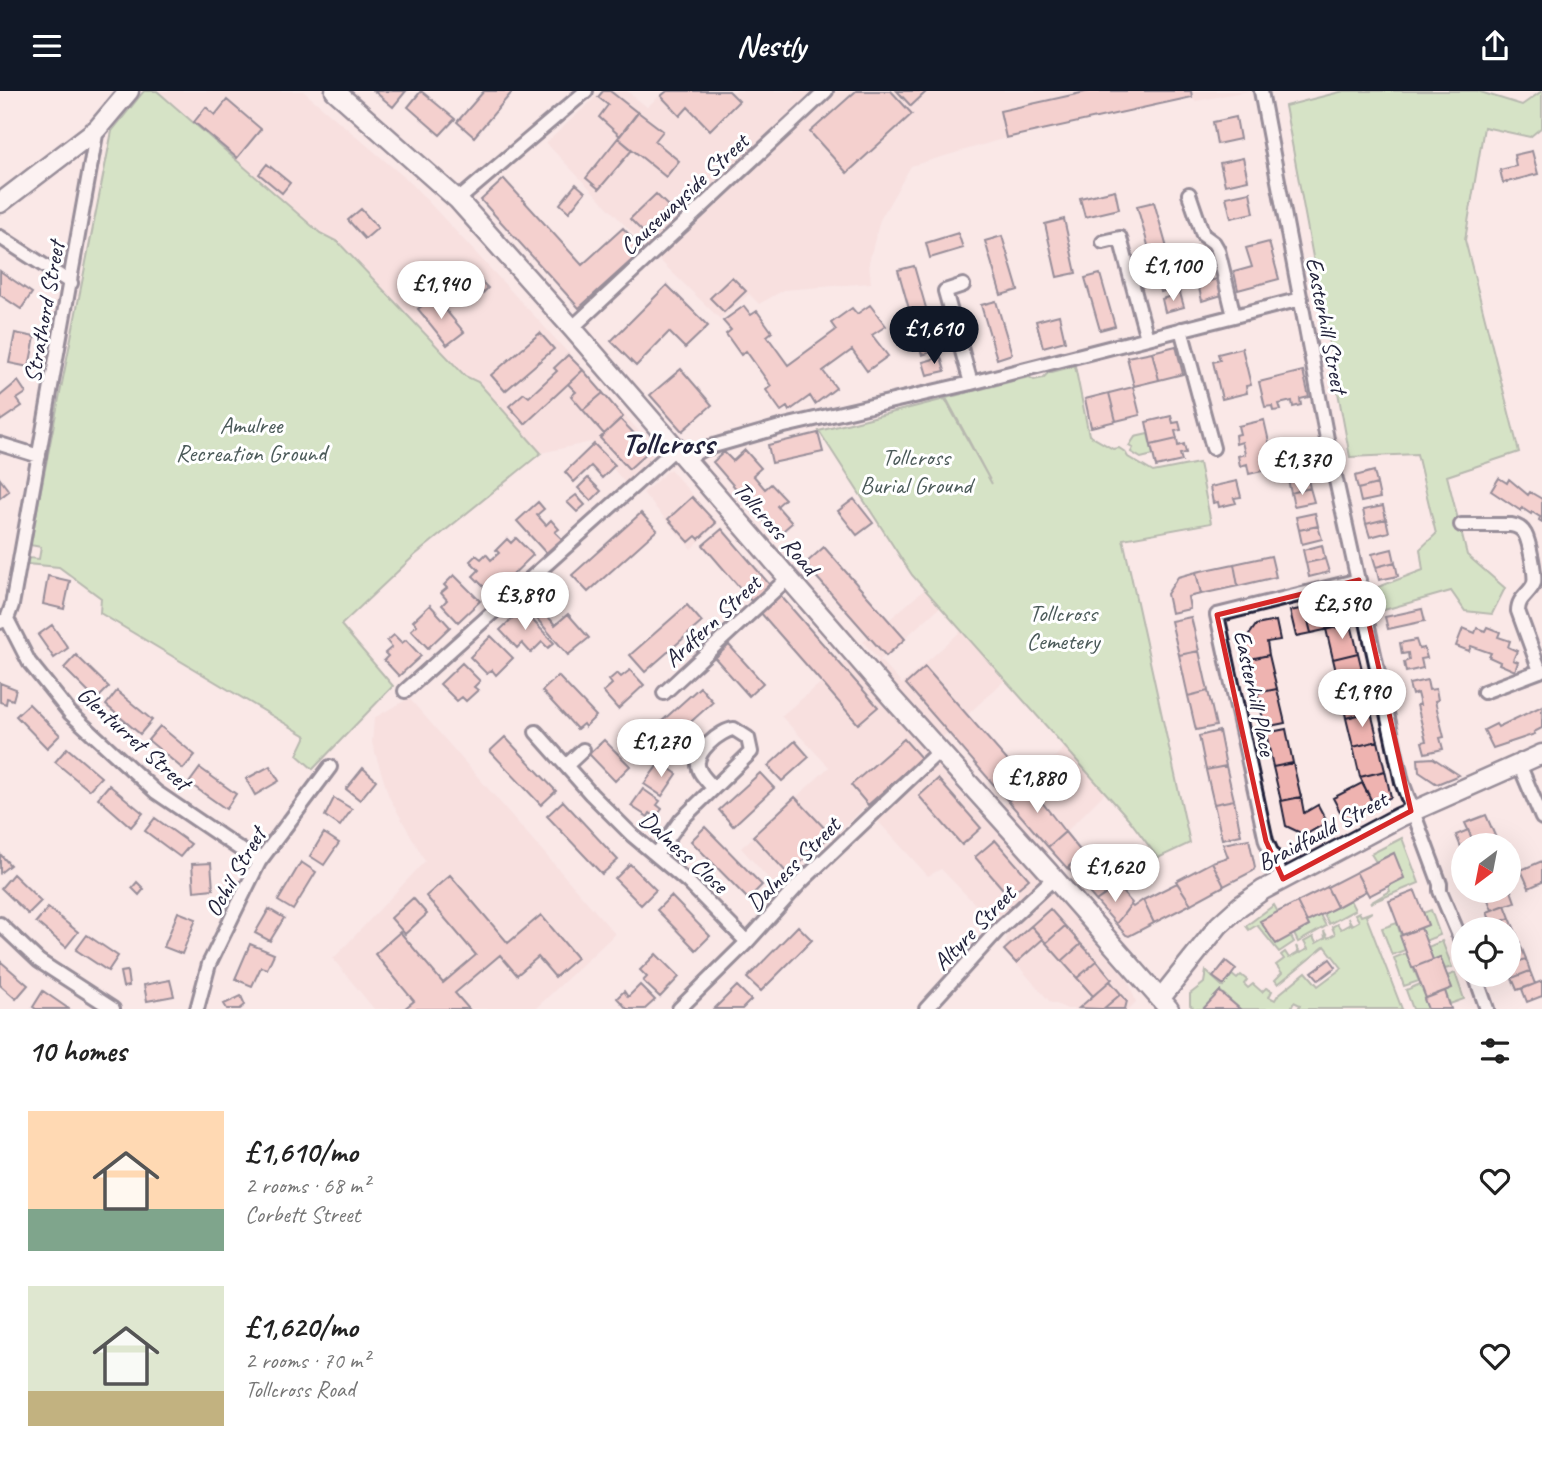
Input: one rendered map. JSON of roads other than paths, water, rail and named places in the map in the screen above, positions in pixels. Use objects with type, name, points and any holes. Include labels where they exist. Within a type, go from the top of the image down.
[{"type":"street","points":[[0,203],[97,129],[130,91]]},
{"type":"street","name":"Tollcross Road","points":[[335,91],[458,200],[572,328],[787,579],[1054,878],[1160,1006]]},
{"type":"street","points":[[458,200],[586,91]]},
{"type":"street","name":"Causewayside Street","points":[[572,328],[826,91]]},
{"type":"street","name":"Easterhill Street","points":[[1261,91],[1327,439],[1402,782],[1451,917]]},
{"type":"street","name":"Strathord Street","points":[[4,620],[12,605],[97,129]]},
{"type":"street","points":[[1189,194],[1203,236],[1214,243],[1218,250],[1234,316]]},
{"type":"street","points":[[0,237],[71,283]]},
{"type":"street","points":[[1103,243],[1120,238],[1147,338]]},
{"type":"street","points":[[963,285],[945,291],[971,383]]},
{"type":"street","points":[[405,691],[680,453],[971,383],[1301,299]]},
{"type":"street","points":[[1181,329],[1213,448]]},
{"type":"street","points":[[0,444],[39,456]]},
{"type":"street","points":[[1461,525],[1518,527],[1525,534],[1535,576],[1531,589],[1519,601],[1518,611],[1541,670],[1484,692]]},
{"type":"street","name":"Ardfern Street","points":[[664,693],[787,579]]},
{"type":"street","name":"Easterhill Place","points":[[1283,879],[1266,841],[1217,615],[1359,580]]},
{"type":"street","name":"Glenturret Street","points":[[4,620],[29,662],[70,713],[156,792],[259,862]]},
{"type":"street","points":[[656,855],[681,820],[751,752],[748,738],[734,729],[727,730],[705,748],[698,759],[698,769],[713,788]]},
{"type":"street","name":"Dalness Close","points":[[536,732],[591,795],[632,835],[688,882],[747,942]]},
{"type":"street","points":[[567,765],[583,750]]},
{"type":"street","name":"Dalness Street","points":[[679,1009],[747,942],[800,883],[939,751]]},
{"type":"street","name":"Braidfauld Street","points":[[1160,1006],[1219,925],[1240,906],[1283,879],[1411,811],[1542,754]]},
{"type":"street","points":[[1520,764],[1542,818]]},
{"type":"street","name":"Ochil Street","points":[[197,1009],[209,964],[259,862],[330,767]]},
{"type":"street","name":"Altyre Street","points":[[926,1009],[997,931],[1054,878]]},
{"type":"street","points":[[0,925],[39,961],[113,1009]]},
{"type":"street","points":[[1479,987],[1487,1009]]},
{"type":"district","name":"Tollcross","points":[[668,443]]},
{"type":"park label","name":"Amulree Recreation Ground","points":[[251,439]]},
{"type":"park label","name":"Tollcross Burial Ground","points":[[916,471]]},
{"type":"park label","name":"Tollcross Cemetery","points":[[1063,627]]}]
